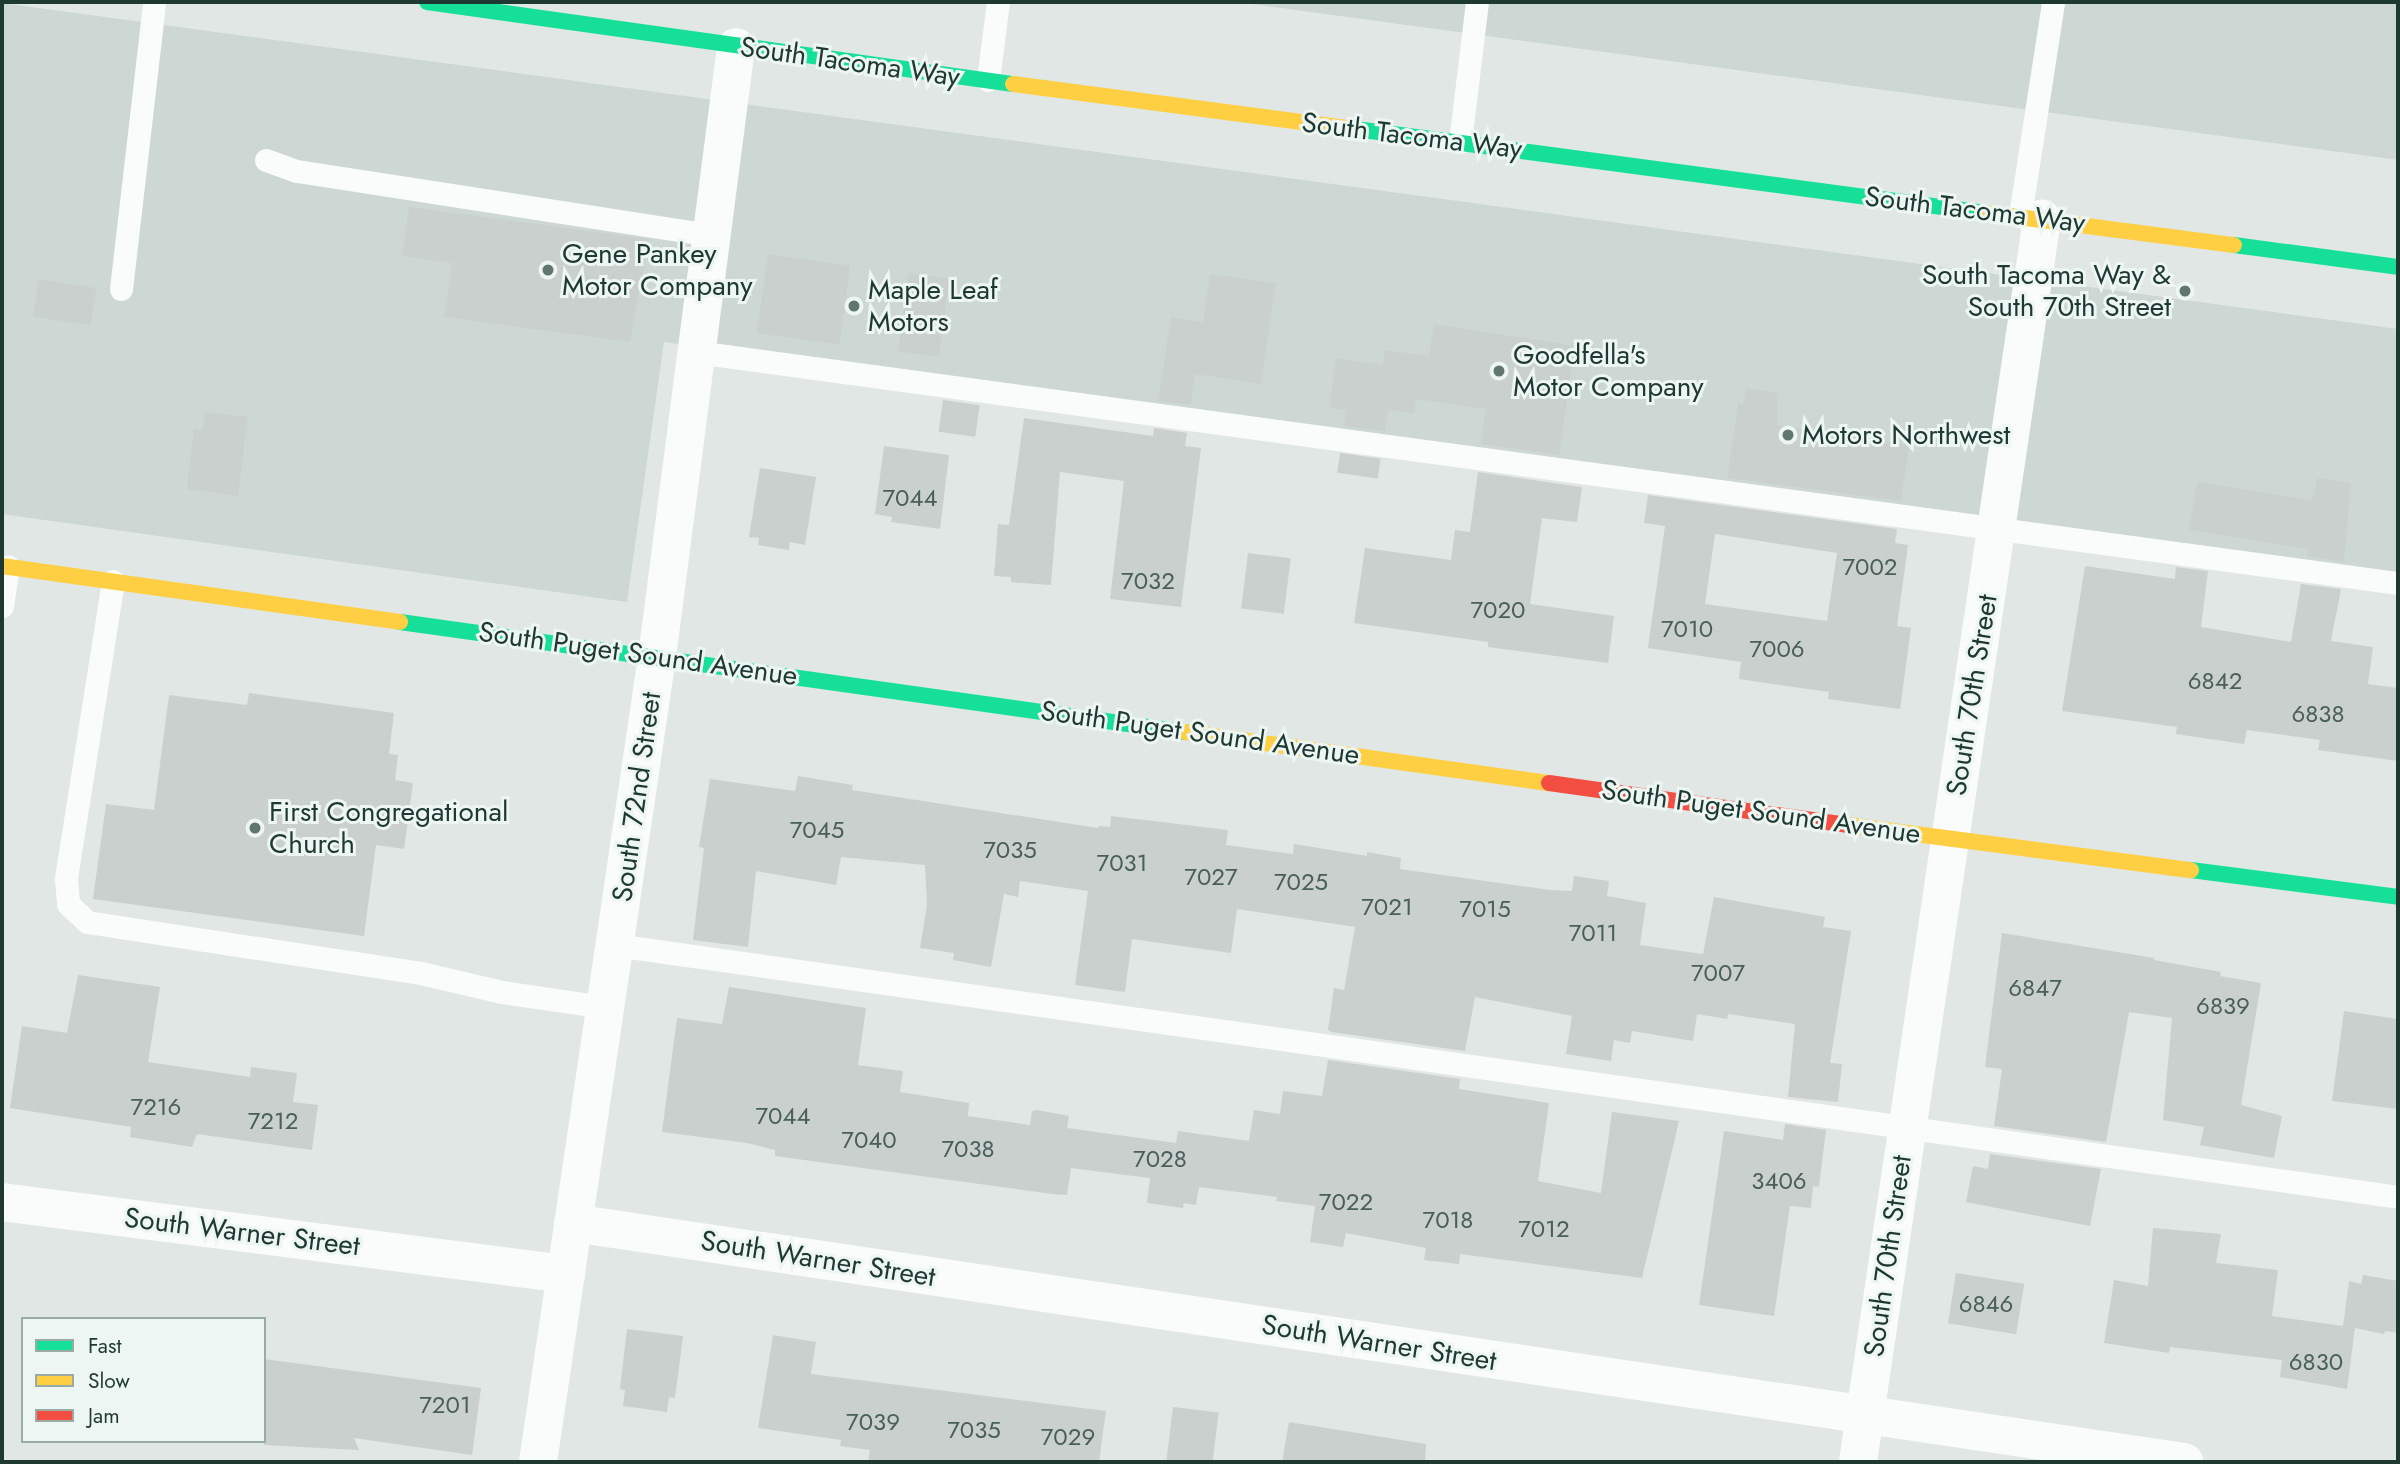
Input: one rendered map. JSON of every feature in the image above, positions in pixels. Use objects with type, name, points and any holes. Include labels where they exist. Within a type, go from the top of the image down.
[{"type":"street","name":"South Tacoma Way","points":[[427,2],[736,47],[2398,267]]},
{"type":"street","name":"South 72nd Street","points":[[538,1462],[657,657],[736,47]]},
{"type":"street","name":"South 70th Street","points":[[1858,1462],[1996,528],[2031,218]]},
{"type":"street","name":"South Puget Sound Avenue","points":[[5,566],[1950,839],[2398,897]]},
{"type":"street","name":"South Warner Street","points":[[2,1202],[566,1274]]},
{"type":"street","name":"South Warner Street","points":[[573,1223],[2185,1462]]},
{"type":"lane","points":[[121,289],[154,2]]},
{"type":"lane","points":[[988,80],[998,2]]},
{"type":"lane","points":[[2031,218],[2053,2]]},
{"type":"lane","points":[[1460,142],[1471,3]]},
{"type":"lane","points":[[265,160],[297,171],[712,234]]},
{"type":"lane","points":[[696,352],[2398,583]]},
{"type":"lane","points":[[2,606],[5,566]]},
{"type":"lane","points":[[113,581],[66,879],[68,904],[87,922],[425,974],[502,992],[605,1007]]},
{"type":"lane","points":[[615,945],[2398,1196]]},
{"type":"shaded area","points":[[1237,2],[2398,2],[2398,160]]},
{"type":"shaded area","points":[[2,3],[2398,329],[2398,575],[664,342],[627,602],[2,514]]},
{"type":"building","name":"Gene Pankey Motor Company","points":[[409,207],[649,239],[630,342],[444,317],[452,263],[402,256]]},
{"type":"building","points":[[768,254],[850,266],[839,345],[757,333]]},
{"type":"building","points":[[909,273],[950,279],[939,357],[898,351]]},
{"type":"building","points":[[1210,274],[1276,283],[1261,384],[1195,374],[1191,405],[1158,401],[1171,317],[1203,322]]},
{"type":"building","points":[[39,279],[96,288],[90,326],[33,317]]},
{"type":"building","points":[[1434,324],[1575,346],[1559,455],[1481,444],[1486,409],[1416,399],[1414,414],[1388,410],[1385,431],[1344,426],[1346,410],[1329,408],[1336,358],[1383,365],[1385,350],[1429,356]]},
{"type":"building","name":"Motors Northwest","points":[[1746,388],[1777,393],[1777,425],[1909,445],[1901,501],[1727,478],[1738,404],[1743,405]]},
{"type":"building","points":[[943,400],[980,405],[975,437],[939,432]]},
{"type":"building","points":[[205,412],[248,417],[238,496],[187,489],[194,429],[202,430]]},
{"type":"building","points":[[1024,418],[1153,436],[1154,428],[1187,433],[1185,446],[1201,448],[1181,607],[1110,599],[1124,481],[1060,472],[1051,585],[1011,582],[1011,577],[994,576],[998,524],[1009,525]]},
{"type":"building","points":[[884,446],[949,455],[940,529],[891,522],[892,517],[875,514]]},
{"type":"building","points":[[1340,453],[1381,459],[1378,479],[1337,473]]},
{"type":"building","points":[[760,468],[816,477],[805,545],[790,542],[789,550],[758,545],[759,538],[749,537]]},
{"type":"building","points":[[1478,472],[1582,487],[1577,522],[1542,518],[1530,604],[1614,616],[1608,663],[1488,647],[1488,642],[1354,623],[1365,548],[1451,560],[1455,530],[1470,532]]},
{"type":"building","points":[[2317,478],[2351,483],[2344,562],[2307,556],[2308,549],[2189,530],[2197,482],[2312,500]]},
{"type":"building","points":[[1648,495],[1897,529],[1895,543],[1908,545],[1897,626],[1911,628],[1900,709],[1828,699],[1829,692],[1739,679],[1741,662],[1648,648],[1665,526],[1644,523]],"holes":[[[1715,534],[1837,553],[1827,621],[1705,604]]]},
{"type":"building","points":[[1248,553],[1291,558],[1284,614],[1241,609]]},
{"type":"building","points":[[2085,566],[2175,579],[2176,567],[2208,571],[2201,627],[2291,642],[2301,584],[2341,589],[2331,641],[2373,647],[2368,684],[2398,688],[2398,761],[2318,750],[2320,740],[2247,730],[2244,744],[2176,734],[2177,727],[2062,711]]},
{"type":"building","name":"First Congregational Church","points":[[249,693],[394,713],[389,754],[398,755],[395,780],[413,783],[404,849],[376,845],[364,936],[93,899],[106,804],[154,810],[169,695],[247,705]]},
{"type":"building","points":[[798,776],[853,785],[852,790],[1098,828],[1110,827],[1111,816],[1228,830],[1226,845],[1293,854],[1294,844],[1367,856],[1367,852],[1401,858],[1400,869],[1550,890],[1572,891],[1574,876],[1609,881],[1607,896],[1646,903],[1640,945],[1703,954],[1714,897],[1825,917],[1823,927],[1851,931],[1830,1063],[1842,1064],[1838,1102],[1788,1097],[1795,1024],[1728,1014],[1727,1019],[1697,1014],[1693,1041],[1632,1031],[1630,1043],[1614,1040],[1611,1061],[1566,1054],[1572,1016],[1475,997],[1465,1051],[1332,1032],[1328,1030],[1334,988],[1344,990],[1355,927],[1237,909],[1231,953],[1132,939],[1125,992],[1075,985],[1088,891],[1020,881],[1018,897],[1004,894],[991,967],[953,960],[954,953],[920,948],[927,905],[925,865],[841,857],[836,885],[756,871],[748,947],[693,940],[704,848],[699,847],[710,779],[795,791]]},
{"type":"building","points":[[2002,933],[2154,958],[2221,972],[2220,976],[2261,983],[2241,1105],[2282,1116],[2274,1158],[2200,1145],[2204,1127],[2163,1120],[2172,1018],[2129,1012],[2106,1142],[1994,1126],[2002,1069],[1985,1067]]},
{"type":"building","points":[[78,975],[160,987],[148,1062],[250,1077],[251,1067],[297,1073],[293,1102],[318,1105],[312,1150],[197,1134],[192,1147],[130,1137],[131,1127],[10,1108],[22,1026],[67,1033]]},
{"type":"building","points":[[729,987],[866,1008],[858,1065],[903,1071],[900,1092],[969,1103],[968,1116],[1030,1125],[1032,1111],[1037,1110],[1069,1116],[1067,1128],[1176,1143],[1178,1131],[1249,1141],[1254,1110],[1280,1114],[1283,1091],[1322,1096],[1328,1060],[1460,1079],[1459,1089],[1549,1103],[1538,1181],[1601,1193],[1612,1112],[1679,1121],[1642,1278],[1460,1254],[1459,1264],[1424,1260],[1426,1248],[1346,1233],[1343,1247],[1310,1242],[1315,1206],[1276,1201],[1277,1197],[1199,1187],[1196,1205],[1184,1203],[1183,1208],[1147,1203],[1150,1178],[1071,1168],[1067,1195],[1052,1194],[775,1156],[775,1150],[747,1143],[662,1132],[677,1018],[722,1024]]},
{"type":"building","points":[[2344,1011],[2398,1019],[2398,1109],[2332,1101]]},
{"type":"building","points":[[1785,1124],[1826,1130],[1819,1187],[1813,1186],[1811,1208],[1790,1206],[1774,1316],[1699,1305],[1724,1131],[1783,1140]]},
{"type":"building","points":[[1990,1154],[2101,1169],[2090,1226],[1966,1202],[1973,1166],[1988,1169]]},
{"type":"building","points":[[2153,1228],[2221,1234],[2216,1263],[2278,1270],[2272,1316],[2343,1326],[2349,1281],[2361,1284],[2363,1275],[2398,1281],[2398,1333],[2385,1331],[2384,1334],[2355,1328],[2347,1389],[2280,1377],[2282,1360],[2170,1347],[2169,1353],[2104,1343],[2114,1280],[2148,1286]]},
{"type":"building","points":[[1956,1273],[2024,1284],[2016,1334],[1948,1323]]},
{"type":"building","points":[[627,1329],[683,1336],[675,1398],[669,1397],[667,1412],[623,1406],[625,1390],[620,1389]]},
{"type":"building","points":[[773,1335],[816,1342],[811,1374],[1106,1411],[1099,1462],[868,1462],[870,1450],[840,1446],[841,1440],[758,1428]]},
{"type":"building","points":[[266,1359],[481,1388],[472,1455],[354,1438],[359,1450],[264,1445]]},
{"type":"building","points":[[1173,1407],[1219,1413],[1213,1462],[1166,1462]]},
{"type":"building","points":[[1289,1422],[1426,1444],[1425,1462],[1282,1462]]},
{"type":"traffic: fast","points":[[427,2],[1013,84]]},
{"type":"traffic: fast","points":[[1348,128],[1987,213]]},
{"type":"traffic: fast","points":[[2234,245],[2398,267]]},
{"type":"traffic: fast","points":[[400,622],[1185,732]]},
{"type":"traffic: fast","points":[[2191,870],[2398,897]]},
{"type":"traffic: slow","points":[[1013,84],[1348,128]]},
{"type":"traffic: slow","points":[[1987,213],[2234,245]]},
{"type":"traffic: slow","points":[[2,566],[400,622]]},
{"type":"traffic: slow","points":[[1185,732],[1549,783]]},
{"type":"traffic: slow","points":[[1847,825],[2191,870]]},
{"type":"traffic: jam","points":[[1549,783],[1847,825]]},
{"type":"place","name":"Gene Pankey Motor Company","points":[[548,270]]},
{"type":"place","name":"South Tacoma Way & South 70th Street","points":[[2185,291]]},
{"type":"place","name":"Maple Leaf Motors","points":[[854,306]]},
{"type":"place","name":"Goodfella's Motor Company","points":[[1499,371]]},
{"type":"place","name":"Motors Northwest","points":[[1788,435]]},
{"type":"place","name":"First Congregational Church","points":[[255,828]]}]
